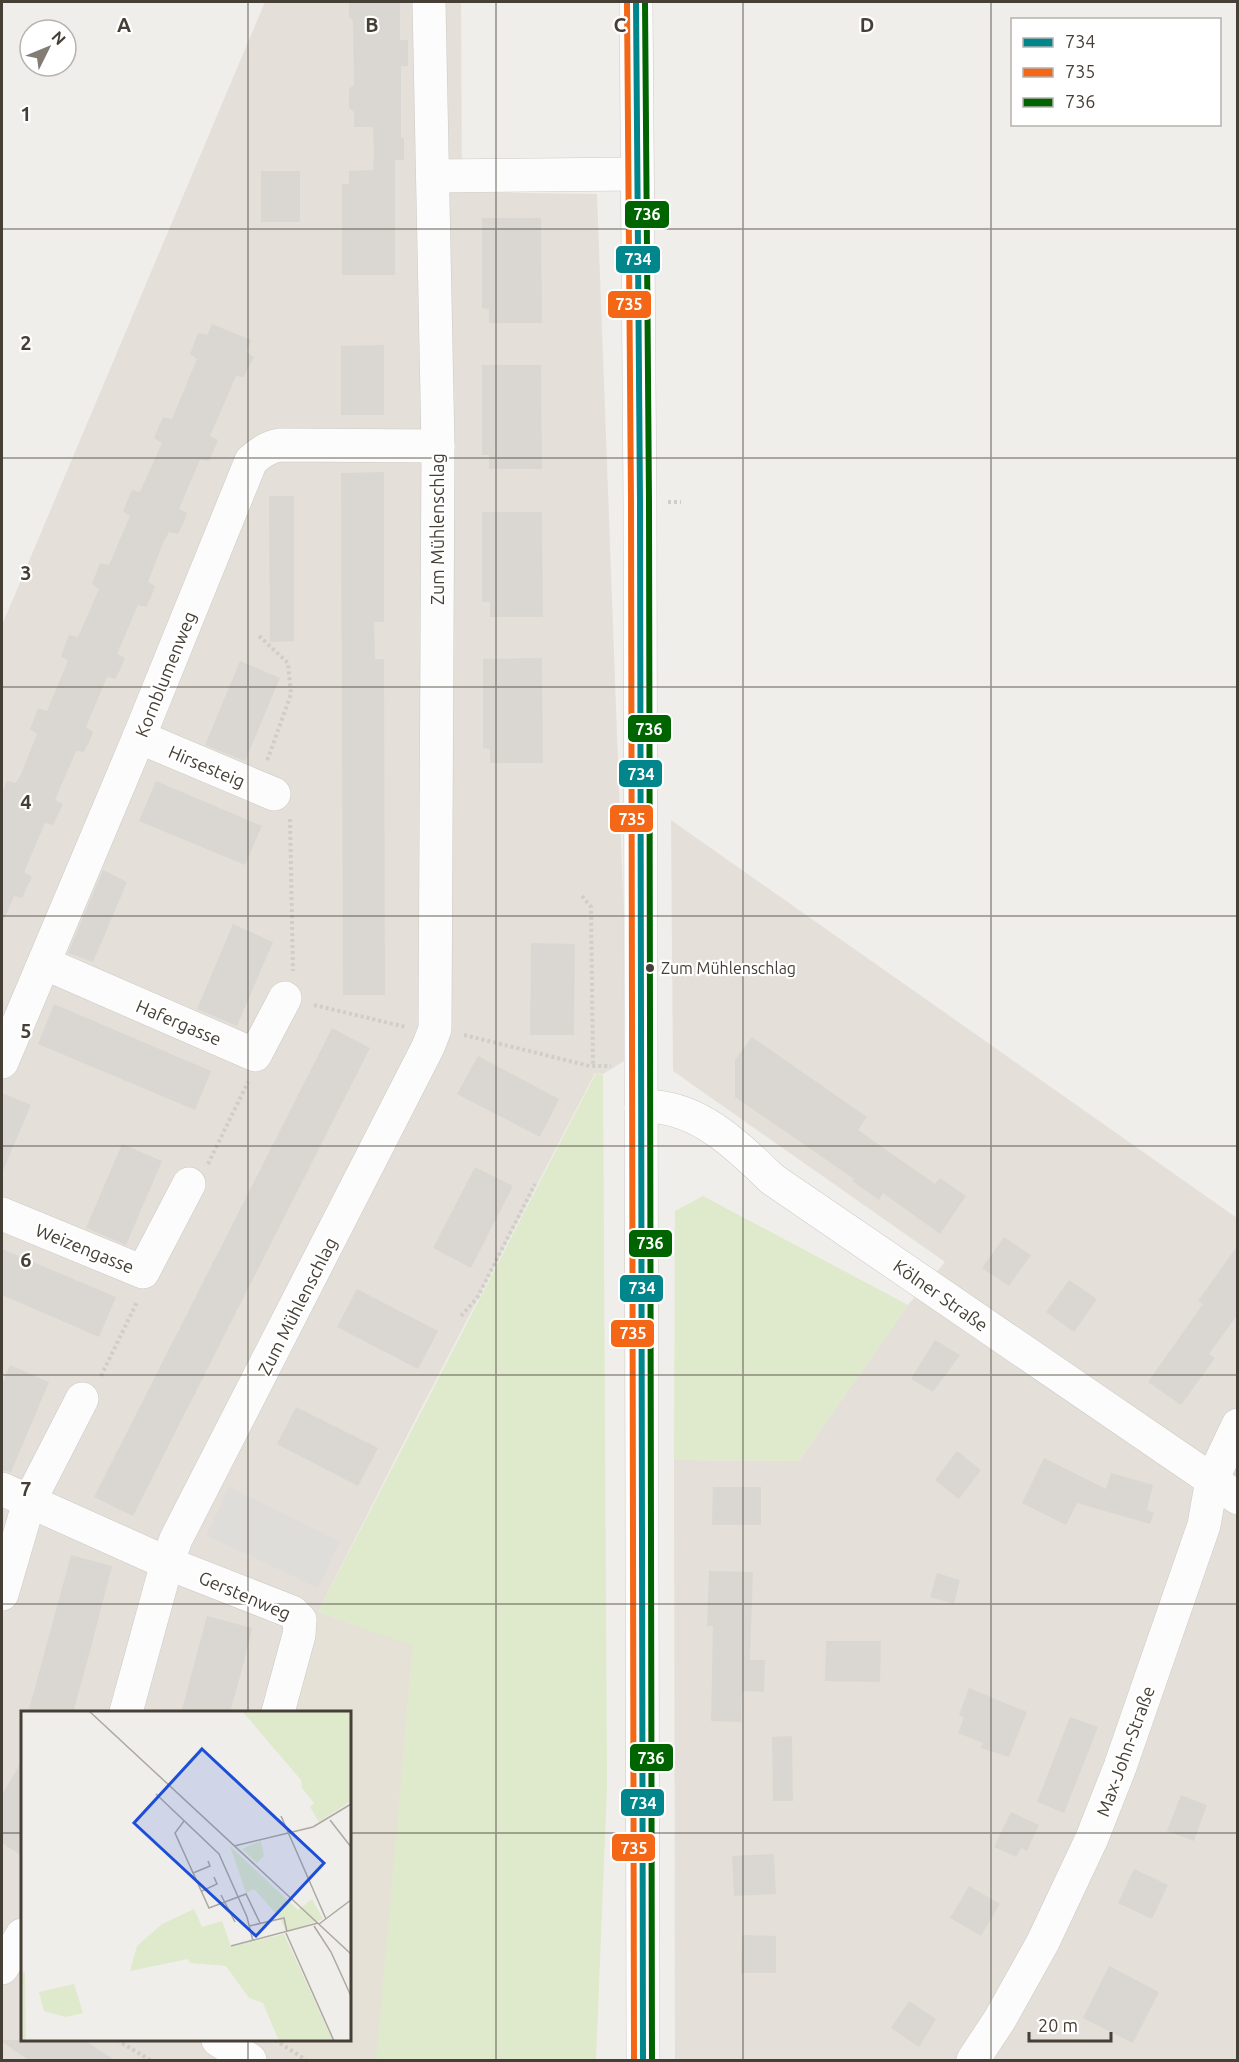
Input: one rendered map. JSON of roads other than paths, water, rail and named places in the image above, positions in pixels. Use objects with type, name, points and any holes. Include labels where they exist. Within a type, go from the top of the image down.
[{"type":"street","name":"Zum Mühlenschlag","points":[[127,1711],[167,1563],[176,1539],[342,1218],[435,1029],[438,446],[429,2]]},
{"type":"street","points":[[636,2],[640,526],[643,2061]]},
{"type":"street","points":[[433,176],[636,174]]},
{"type":"street","name":"Kornblumenweg","points":[[2,1062],[139,737],[251,461],[270,447],[280,445],[438,446]]},
{"type":"street","name":"Hirsesteig","points":[[139,737],[266,791]]},
{"type":"street","name":"Hafergasse","points":[[44,963],[255,1054],[285,998]]},
{"type":"street","name":"Kölner Straße","points":[[641,1108],[663,1107],[674,1110],[713,1128],[746,1154],[772,1179],[1225,1489]]},
{"type":"street","name":"Weizengasse","points":[[2,1214],[143,1272],[189,1184]]},
{"type":"street","points":[[2,1594],[15,1495],[82,1399]]},
{"type":"street","name":"Max-John-Straße","points":[[973,2061],[1000,2019],[1042,1942],[1101,1816],[1204,1525],[1225,1489],[1238,1425]]},
{"type":"street","points":[[15,1495],[167,1563]]},
{"type":"street","name":"Gerstenweg","points":[[167,1563],[292,1612],[300,1620],[299,1635],[279,1711]]},
{"type":"street","points":[[2,1968],[21,1937]]},
{"type":"street","points":[[220,2041],[250,2061]]},
{"type":"place","name":"Zum Mühlenschlag","points":[[650,968]]}]
